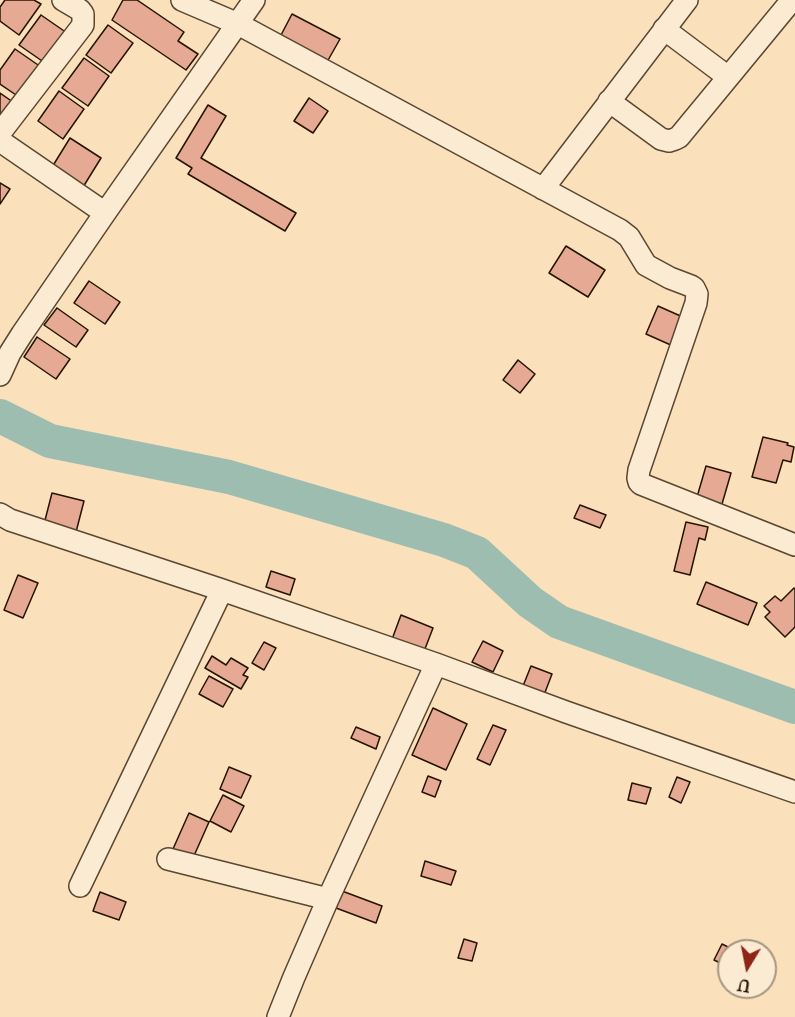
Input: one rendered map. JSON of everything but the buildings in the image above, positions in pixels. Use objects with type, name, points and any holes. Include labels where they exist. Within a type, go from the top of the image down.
[{"type":"street","points":[[0,132],[83,25],[83,14],[80,10],[63,0]]},
{"type":"street","points":[[182,0],[238,24],[620,230],[629,237],[646,265],[691,286],[696,291],[696,303],[639,471],[639,482],[795,544]]},
{"type":"street","points":[[0,375],[22,334],[255,0]]},
{"type":"street","points":[[543,189],[687,0]]},
{"type":"street","points":[[609,101],[657,137],[666,141],[679,137],[785,2]]},
{"type":"street","points":[[664,29],[728,77]]},
{"type":"street","points":[[0,141],[105,213]]},
{"type":"street","points":[[0,514],[10,520],[436,664],[795,792]]},
{"type":"street","points":[[80,886],[222,590]]},
{"type":"street","points":[[278,1017],[328,899],[436,664]]},
{"type":"street","points":[[168,859],[328,899]]},
{"type":"waterway","points":[[0,416],[50,441],[229,477],[444,540],[477,553],[530,602],[559,622],[795,707]]}]
